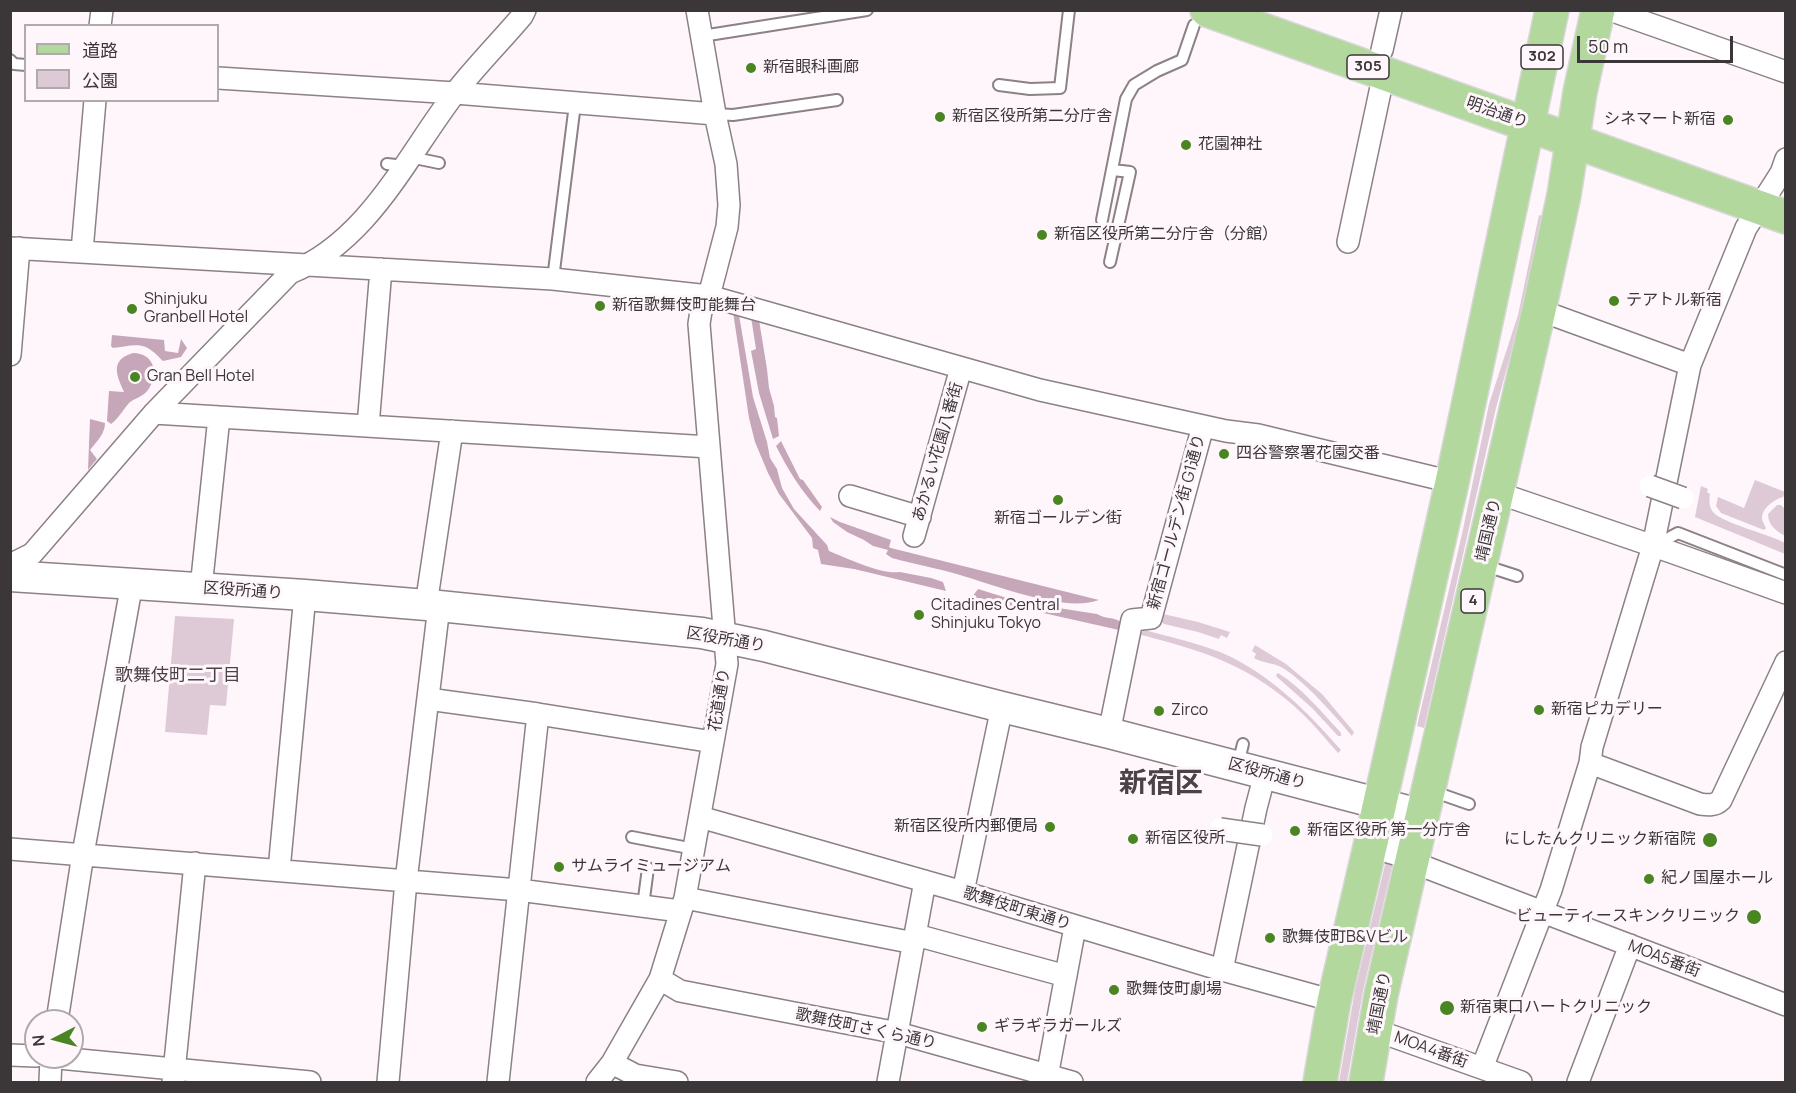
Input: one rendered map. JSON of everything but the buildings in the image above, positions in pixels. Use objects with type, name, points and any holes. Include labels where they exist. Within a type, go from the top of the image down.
[{"type":"main road","name":"明治通り","points":[[1269,10],[1383,62],[1775,202]]},
{"type":"main road","name":"302","points":[[1531,114],[1552,10]]},
{"type":"main road","name":"靖国通り","points":[[1366,1083],[1400,857],[1426,802],[1564,195],[1574,129],[1598,10]]},
{"type":"main road","name":"明治通り","points":[[1201,18],[1383,62]]},
{"type":"main road","points":[[1320,1083],[1334,1001],[1452,482],[1531,114]]},
{"type":"street","points":[[10,565],[32,554],[154,413],[290,273],[310,265],[331,250],[369,214],[400,162],[525,10]]},
{"type":"street","name":"花道通り","points":[[597,1083],[612,1063],[660,980],[683,904],[727,663],[699,324],[701,312],[709,296],[727,227],[729,205],[726,164],[697,10]]},
{"type":"street","points":[[1348,242],[1391,10]]},
{"type":"street","points":[[1610,10],[1785,72]]},
{"type":"street","points":[[219,78],[455,93],[715,114]]},
{"type":"street","points":[[82,251],[94,102]]},
{"type":"street","points":[[1482,1068],[1554,881],[1590,763],[1592,747],[1653,546],[1690,365],[1746,228],[1775,202],[1785,159]]},
{"type":"street","points":[[10,355],[15,248],[553,279],[709,296],[1044,391],[1226,431],[1258,435],[1452,482]]},
{"type":"street","points":[[368,426],[381,269]]},
{"type":"street","points":[[1539,310],[1690,365]]},
{"type":"street","name":"あかるい花園八番街","points":[[850,496],[917,527],[961,368]]},
{"type":"street","points":[[154,413],[709,447]]},
{"type":"street","points":[[201,588],[219,417]]},
{"type":"street","name":"新宿ゴールデン街 G1通り","points":[[1109,733],[1142,619],[1203,426]]},
{"type":"street","points":[[388,1083],[406,881],[428,699],[432,606],[452,431]]},
{"type":"street","points":[[1650,486],[1695,504]]},
{"type":"street","points":[[1498,493],[1785,593]]},
{"type":"street","name":"区役所通り","points":[[10,576],[305,595],[702,633],[764,646],[1109,733],[1248,761],[1380,804],[1426,802]]},
{"type":"street","points":[[59,1009],[82,854],[132,584]]},
{"type":"street","points":[[279,870],[305,595]]},
{"type":"street","points":[[1590,763],[1700,804],[1717,804],[1776,709],[1785,662]]},
{"type":"street","points":[[428,699],[713,742]]},
{"type":"street","points":[[963,892],[1002,707]]},
{"type":"street","points":[[498,1083],[538,714]]},
{"type":"street","points":[[1222,970],[1248,761]]},
{"type":"street","name":"歌舞伎町東通り","points":[[700,817],[1334,1001]]},
{"type":"street","points":[[1220,829],[1262,835]]},
{"type":"street","points":[[10,849],[519,890],[643,906],[683,904],[915,939],[1066,976]]},
{"type":"street","name":"MOA5番街","points":[[1400,857],[1785,1005]]},
{"type":"street","points":[[174,1076],[195,863]]},
{"type":"street","points":[[888,1083],[926,881]]},
{"type":"street","points":[[1047,1079],[1075,927]]},
{"type":"street","points":[[1578,1083],[1630,945]]},
{"type":"street","name":"歌舞伎町さくら通り","points":[[660,980],[680,991],[898,1033],[1047,1079],[1072,1083]]},
{"type":"street","name":"MOA4番街","points":[[1375,1030],[1521,1083]]},
{"type":"street","points":[[84,1062],[174,1076],[310,1083]]},
{"type":"street","points":[[612,1063],[634,1075],[676,1083]]},
{"type":"lane","points":[[702,36],[867,10]]},
{"type":"lane","points":[[999,85],[1030,89],[1060,88],[1070,10]]},
{"type":"lane","points":[[1102,220],[1126,99],[1134,85],[1182,60],[1201,18]]},
{"type":"lane","points":[[10,60],[15,64],[24,65]]},
{"type":"lane","points":[[715,114],[733,115],[837,100]]},
{"type":"lane","points":[[553,279],[575,104]]},
{"type":"lane","points":[[400,162],[440,163]]},
{"type":"lane","points":[[1110,262],[1130,172],[1113,170]]},
{"type":"lane","points":[[1653,546],[1678,533],[1785,575]]},
{"type":"lane","points":[[1481,564],[1517,576]]},
{"type":"lane","points":[[1426,802],[1469,804]]},
{"type":"lane","points":[[632,837],[694,849]]},
{"type":"lane","points":[[643,906],[648,868]]},
{"type":"green space","points":[[1539,215],[1542,216],[1521,316],[1496,408],[1424,728],[1417,726],[1462,534],[1489,404],[1518,315]]},
{"type":"green space","points":[[1755,480],[1785,492],[1783,497],[1773,502],[1764,511],[1762,518],[1766,528],[1764,530],[1721,513],[1716,506],[1718,497],[1744,508]]},
{"type":"green space","points":[[1701,486],[1708,489],[1713,512],[1736,525],[1785,543],[1785,554],[1695,517]]},
{"type":"green space","points":[[1777,505],[1785,509],[1785,536],[1773,527],[1768,518],[1768,514]]},
{"type":"green space","points":[[1159,613],[1230,632],[1227,638],[1221,635],[1219,639],[1164,624],[1159,620]]},
{"type":"green space","points":[[175,616],[234,619],[226,706],[210,705],[207,735],[165,732]]},
{"type":"green space","points":[[1140,629],[1210,648],[1255,671],[1286,694],[1341,750],[1338,753],[1300,711],[1257,678],[1199,652],[1134,633]]},
{"type":"green space","points":[[1255,645],[1286,664],[1322,694],[1354,732],[1352,736],[1319,699],[1290,673],[1281,667],[1254,658],[1256,654],[1252,651]]},
{"type":"green space","points":[[1278,673],[1311,701],[1341,733],[1341,736],[1338,736],[1312,708],[1277,677]]},
{"type":"green space","points":[[1388,852],[1395,854],[1363,991],[1347,1082],[1339,1082],[1355,990]]},
{"type":"shaded area","points":[[733,312],[739,315],[753,397],[770,458],[777,469],[782,488],[794,509],[827,545],[829,551],[874,569],[900,572],[943,582],[946,591],[854,569],[821,564],[818,550],[813,548],[812,538],[779,494],[755,442],[749,418]]},
{"type":"shaded area","points":[[751,317],[759,320],[769,388],[777,418],[779,436],[773,439],[759,393],[751,351],[756,349]]},
{"type":"shaded area","points":[[112,335],[164,340],[165,351],[178,353],[181,339],[187,348],[181,357],[163,361],[143,346],[113,348],[111,346]]},
{"type":"shaded area","points":[[133,353],[150,360],[154,371],[152,384],[146,392],[129,403],[111,424],[107,421],[109,391],[124,392],[117,374],[118,364],[125,356]]},
{"type":"shaded area","points":[[90,419],[105,423],[105,427],[90,450],[97,459],[88,470]]},
{"type":"shaded area","points":[[781,441],[800,479],[822,507],[820,511],[801,488],[785,463],[776,446]]},
{"type":"shaded area","points":[[830,517],[891,540],[889,547],[891,548],[1099,600],[1067,603],[1049,600],[892,558],[886,554],[888,550],[873,546],[847,532]]},
{"type":"shaded area","points":[[978,589],[1020,602],[1115,619],[1121,622],[1119,630],[972,597]]},
{"type":"place","name":"新宿眼科画廊","points":[[751,68]]},
{"type":"place","name":"新宿区役所第二分庁舎","points":[[940,117]]},
{"type":"place","name":"シネマート新宿","points":[[1728,120]]},
{"type":"place","name":"花園神社","points":[[1186,145]]},
{"type":"place","name":"新宿区役所第二分庁舎（分館）","points":[[1042,235]]},
{"type":"place","name":"テアトル新宿","points":[[1614,301]]},
{"type":"place","name":"新宿歌舞伎町能舞台","points":[[600,306]]},
{"type":"place","name":"Shinjuku Granbell Hotel","points":[[132,309]]},
{"type":"place","name":"Gran Bell Hotel","points":[[135,377]]},
{"type":"place","name":"四谷警察署花園交番","points":[[1224,454]]},
{"type":"place","name":"新宿ゴールデン街","points":[[1058,500]]},
{"type":"place","name":"Citadines Central Shinjuku Tokyo","points":[[919,615]]},
{"type":"place","name":"新宿ピカデリー","points":[[1539,710]]},
{"type":"place","name":"Zirco","points":[[1159,711]]},
{"type":"place","name":"新宿区役所内郵便局","points":[[1050,827]]},
{"type":"place","name":"新宿区役所 第一分庁舎","points":[[1295,831]]},
{"type":"place","name":"新宿区役所","points":[[1133,839]]},
{"type":"place","name":"にしたんクリニック新宿院","points":[[1710,840]]},
{"type":"place","name":"サムライミュージアム","points":[[559,867]]},
{"type":"place","name":"紀ノ国屋ホール","points":[[1649,879]]},
{"type":"place","name":"ビューティースキンクリニック","points":[[1754,917]]},
{"type":"place","name":"歌舞伎町B&Vビル","points":[[1270,938]]},
{"type":"place","name":"歌舞伎町劇場","points":[[1114,990]]},
{"type":"place","name":"新宿東口ハートクリニック","points":[[1447,1008]]},
{"type":"place","name":"ギラギラガールズ","points":[[982,1027]]},
{"type":"district","name":"歌舞伎町二丁目","points":[[178,676]]},
{"type":"district","name":"新宿区","points":[[1161,784]]}]
